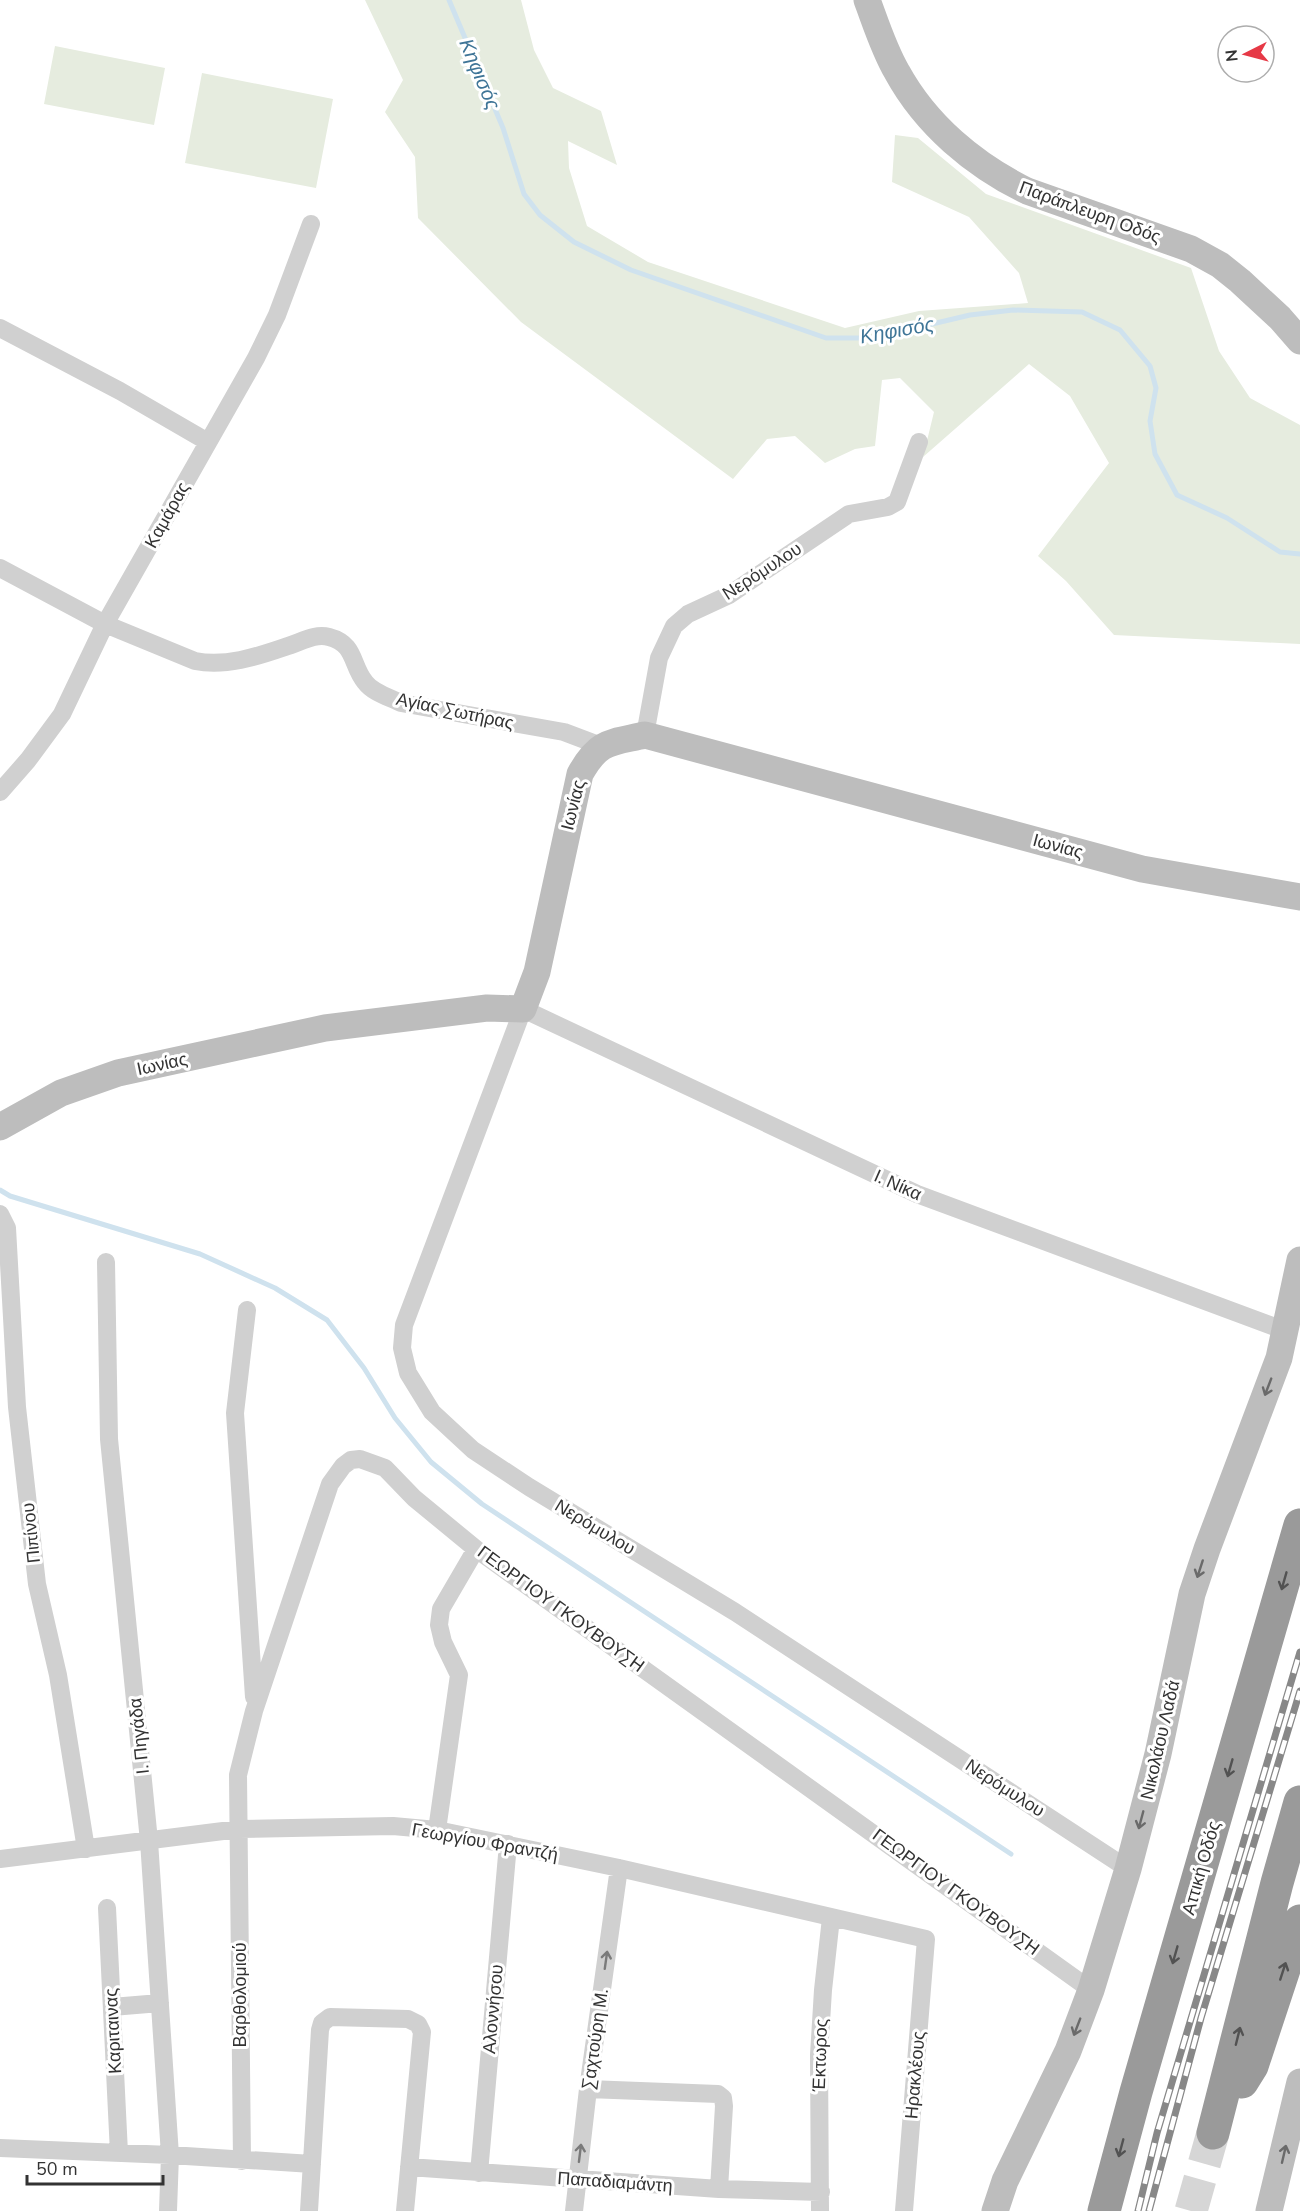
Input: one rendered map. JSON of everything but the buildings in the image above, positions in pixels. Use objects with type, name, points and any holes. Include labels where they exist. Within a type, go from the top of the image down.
[{"type":"highway","name":"Αττική Οδός","points":[[1104,2211],[1136,2091],[1300,1525]]},
{"type":"highway","points":[[1300,1802],[1213,2133],[1252,2066],[1300,1921]]},
{"type":"street","name":"Παράπλευρη Οδός","points":[[867,0],[897,73],[912,96],[938,129],[976,160],[1006,181],[1191,249],[1220,265],[1281,318],[1300,341]]},
{"type":"street","name":"Καμάρας","points":[[0,792],[28,760],[62,714],[105,624],[256,358],[277,315],[311,224]]},
{"type":"street","points":[[0,328],[110,386],[208,442]]},
{"type":"street","name":"Νερόμυλου","points":[[645,735],[659,658],[674,626],[688,614],[729,595],[849,514],[888,507],[897,502],[919,442]]},
{"type":"street","name":"Αγίας Σωτήρας","points":[[0,568],[105,624],[195,661],[210,664],[230,662],[260,655],[315,636],[330,637],[342,643],[352,652],[365,682],[377,692],[401,703],[564,732],[601,746]]},
{"type":"street","name":"Ιωνίας","points":[[0,1127],[61,1093],[118,1073],[325,1028],[487,1008],[523,1009],[537,972],[576,786],[585,765],[601,746],[645,735],[1142,869],[1300,897]]},
{"type":"street","name":"Νερόμυλου","points":[[523,1009],[404,1325],[402,1348],[408,1373],[432,1412],[473,1450],[529,1488],[735,1612],[1128,1869]]},
{"type":"street","name":"Ι. Νίκα","points":[[523,1009],[917,1194],[1286,1331]]},
{"type":"street","name":"Πιπίνου","points":[[0,1214],[7,1228],[17,1407],[37,1584],[62,1697],[86,1849]]},
{"type":"street","name":"Νικολάου Λαδά","points":[[995,2211],[1005,2181],[1068,2051],[1091,1990],[1128,1869],[1158,1754],[1192,1594],[1279,1358],[1300,1260]]},
{"type":"street","name":"Ι. Πηγάδα","points":[[106,1262],[109,1439],[149,1841],[171,2155],[168,2211]]},
{"type":"street","points":[[246,1310],[235,1413],[253,1662],[254,1711]]},
{"type":"street","name":"ΓΕΩΡΓΙΟΥ ΓΚΟΥΒΟΥΣΗ","points":[[239,1829],[238,1775],[254,1711],[330,1484],[343,1466],[351,1460],[360,1459],[386,1468],[414,1498],[476,1549],[1091,1990]]},
{"type":"street","points":[[436,1830],[459,1675],[443,1642],[440,1624],[441,1609],[476,1549]]},
{"type":"street","name":"Γεωργίου Φραντζή","points":[[0,1860],[239,1829],[393,1826],[436,1830],[508,1844],[926,1939]]},
{"type":"street","name":"Βαρθολομιού","points":[[239,1829],[242,2161]]},
{"type":"street","name":"Αλοννήσου","points":[[479,2173],[508,1844]]},
{"type":"street","name":"Σαχτούρη Μ.","points":[[574,2211],[588,2089],[619,1868]]},
{"type":"street","name":"Καριταινας","points":[[107,1908],[119,2154]]},
{"type":"street","name":"Έκτωρος","points":[[820,2211],[819,2055],[831,1918]]},
{"type":"street","name":"Ηρακλέους","points":[[904,2211],[926,1939]]},
{"type":"street","points":[[112,2007],[160,2003]]},
{"type":"street","points":[[309,2211],[320,2030],[322,2023],[330,2018],[408,2019],[418,2024],[422,2032],[405,2211]]},
{"type":"street","points":[[1269,2211],[1300,2082]]},
{"type":"street","points":[[588,2089],[718,2094],[723,2098],[724,2106],[719,2189]]},
{"type":"street","points":[[0,2148],[312,2164]]},
{"type":"street","name":"Παπαδιαμάντη","points":[[409,2167],[719,2189],[821,2192]]},
{"type":"shaded area","points":[[365,0],[521,0],[534,50],[553,88],[601,111],[617,165],[568,141],[569,168],[587,226],[648,262],[845,328],[919,311],[1028,303],[1019,273],[969,217],[892,182],[895,135],[918,138],[986,194],[1191,268],[1219,351],[1250,398],[1300,425],[1300,644],[1114,635],[1066,581],[1038,556],[1109,463],[1070,396],[1029,364],[923,457],[934,412],[900,378],[882,380],[875,446],[855,449],[825,463],[795,436],[767,439],[733,479],[521,322],[418,218],[415,157],[385,112],[403,80]]},
{"type":"shaded area","points":[[55,46],[165,68],[154,125],[44,104]]},
{"type":"shaded area","points":[[202,73],[333,99],[316,188],[185,163]]},
{"type":"waterway","name":"Κηφισός","points":[[449,0],[503,128],[524,194],[540,215],[574,242],[631,270],[826,338],[873,338],[970,315],[1013,310],[1082,312],[1120,330],[1150,366],[1156,388],[1150,421],[1155,454],[1177,495],[1227,518],[1280,552],[1300,554]]},
{"type":"waterway","points":[[0,1190],[10,1196],[200,1254],[275,1288],[327,1320],[364,1368],[395,1418],[431,1462],[482,1504],[1011,1854]]},
{"type":"tunnel","points":[[1191,2211],[1213,2133]]},
{"type":"railway","points":[[1138,2211],[1157,2133],[1300,1652]]},
{"type":"railway","points":[[1149,2211],[1201,2018],[1300,1691]]}]
